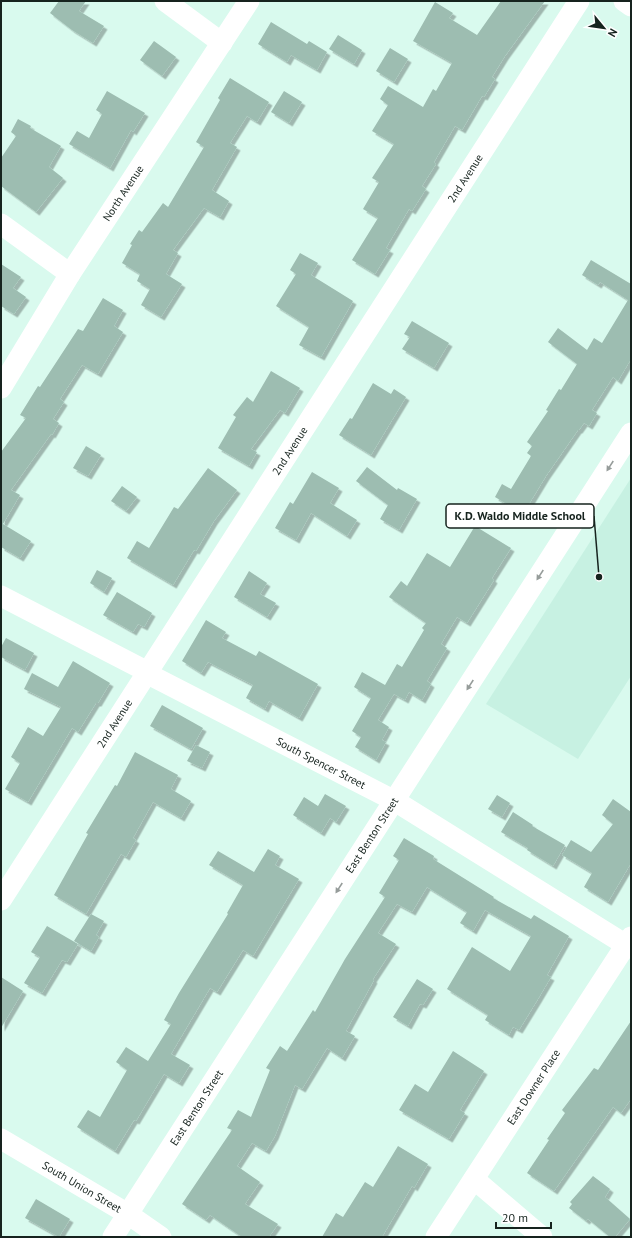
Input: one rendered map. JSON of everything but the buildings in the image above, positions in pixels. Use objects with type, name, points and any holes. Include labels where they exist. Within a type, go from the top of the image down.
[{"type":"street","points":[[165,1],[222,42]]},
{"type":"street","name":"North Avenue","points":[[1,388],[70,274],[249,1]]},
{"type":"street","name":"2nd Avenue","points":[[1,900],[579,1]]},
{"type":"street","points":[[624,1],[631,6]]},
{"type":"street","points":[[1,224],[70,274]]},
{"type":"street","name":"East Benton Street","points":[[114,1237],[631,433]]},
{"type":"street","name":"South Spencer Street","points":[[1,596],[148,672],[148,674],[395,801],[630,943]]},
{"type":"street","name":"East Downer Place","points":[[436,1237],[630,943]]},
{"type":"street","name":"South Union Street","points":[[1,1139],[128,1214],[161,1237]]},
{"type":"street","points":[[474,1179],[542,1237]]},
{"type":"shaded area","points":[[631,478],[631,676],[578,759],[486,704]]},
{"type":"place","name":"K.D. Waldo Middle School","points":[[599,577]]}]
